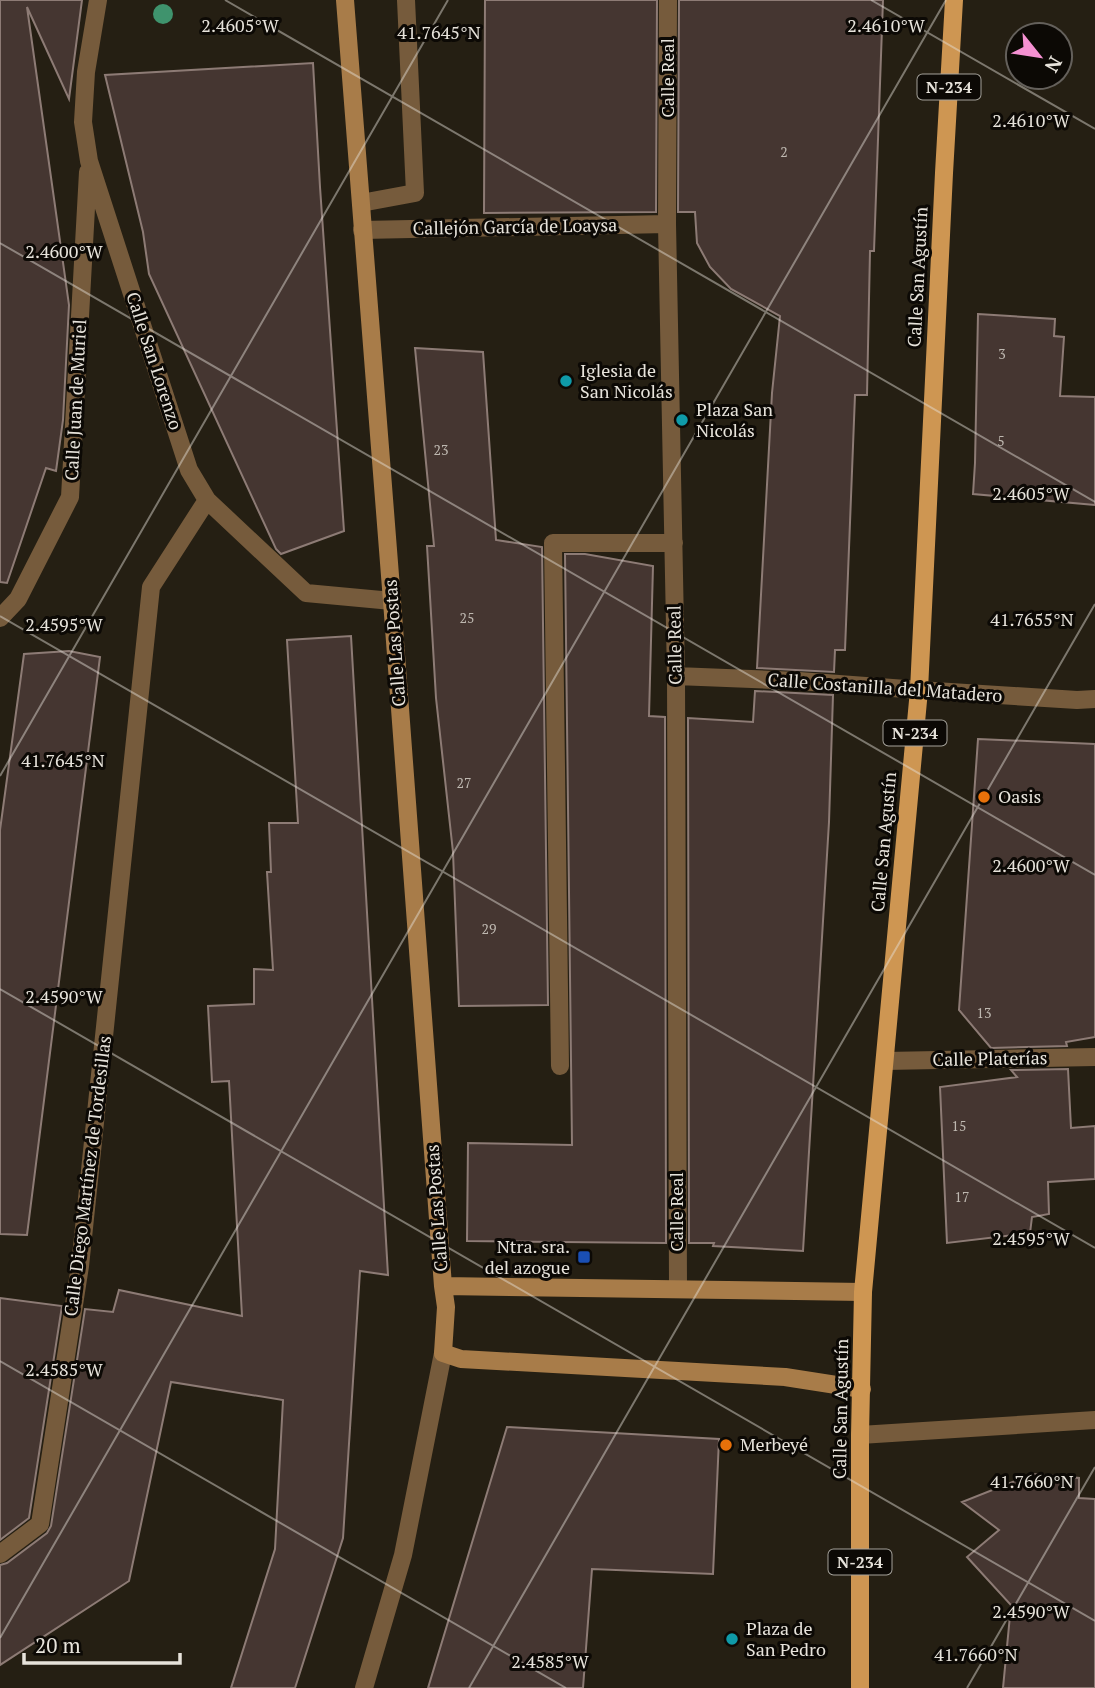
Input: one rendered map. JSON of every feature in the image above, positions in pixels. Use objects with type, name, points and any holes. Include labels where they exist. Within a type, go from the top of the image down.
[{"type":"main road","name":"Calle San Agustín","points":[[860,1688],[863,1292],[919,691],[954,0]]},
{"type":"street","name":"Calle San Lorenzo","points":[[98,0],[86,72],[83,122],[89,161],[189,470],[207,500],[306,593],[393,601]]},
{"type":"street","name":"Calle Las Postas","points":[[345,0],[446,1307],[443,1353]]},
{"type":"street","points":[[361,203],[415,193],[406,0]]},
{"type":"street","name":"Calle Real","points":[[668,0],[667,224],[676,676],[677,1289]]},
{"type":"street","name":"Calle Juan de Muriel","points":[[0,618],[18,599],[70,497],[89,161]]},
{"type":"street","name":"Callejón García de Loaysa","points":[[362,230],[667,224]]},
{"type":"street","name":"Calle Diego Martínez de Tordesillas","points":[[0,1554],[40,1524],[80,1266],[151,587],[207,500]]},
{"type":"street","points":[[560,1066],[553,543],[674,543]]},
{"type":"street","name":"Calle Costanilla del Matadero","points":[[676,676],[1095,699]]},
{"type":"street","name":"Calle Platerías","points":[[885,1060],[1095,1057]]},
{"type":"street","name":"Calle Las Postas","points":[[443,1286],[863,1292]]},
{"type":"street","points":[[364,1688],[403,1555],[443,1353],[461,1359],[785,1377],[862,1389]]},
{"type":"street","points":[[860,1435],[1095,1420]]},
{"type":"building","points":[[0,0],[82,0],[69,99],[27,7],[69,305],[63,420],[56,471],[46,468],[7,583],[0,582]]},
{"type":"building","points":[[485,0],[657,0],[656,212],[484,213]]},
{"type":"building","points":[[679,0],[883,0],[874,251],[870,251],[867,395],[855,395],[845,650],[835,650],[834,672],[757,668],[772,393],[780,316],[731,289],[710,267],[697,243],[695,212],[678,212]]},
{"type":"building","points":[[313,63],[344,531],[281,554],[276,549],[149,274],[143,232],[105,75]]},
{"type":"building","points":[[978,314],[1055,319],[1054,336],[1064,337],[1060,396],[1095,397],[1095,505],[973,494]]},
{"type":"building","points":[[415,348],[483,352],[496,540],[542,547],[548,1005],[459,1006],[453,852],[436,698],[427,546],[434,546]]},
{"type":"building","points":[[565,554],[585,554],[653,566],[649,716],[665,717],[666,1243],[467,1241],[468,1143],[572,1145]]},
{"type":"building","points":[[351,636],[388,1275],[360,1271],[343,1538],[295,1688],[231,1688],[275,1549],[283,1400],[171,1382],[129,1581],[0,1665],[0,1565],[7,1563],[47,1533],[51,1526],[85,1309],[113,1312],[119,1290],[242,1316],[229,1081],[212,1082],[208,1006],[254,1004],[254,969],[273,970],[267,872],[271,872],[269,823],[298,823],[287,640]]},
{"type":"building","points":[[69,651],[100,657],[27,1235],[0,1234],[0,830],[24,654]]},
{"type":"building","points":[[755,691],[833,695],[829,822],[803,1251],[689,1243],[688,718],[753,722]]},
{"type":"building","points":[[978,739],[1095,744],[1095,1037],[1066,1042],[1067,1046],[991,1048],[959,1010]]},
{"type":"building","points":[[1068,1069],[1071,1128],[1095,1126],[1095,1179],[1048,1182],[1049,1214],[1032,1217],[1030,1233],[947,1243],[940,1087],[1017,1077],[1011,1070]]},
{"type":"building","points":[[0,1298],[62,1306],[29,1518],[0,1540]]},
{"type":"building","points":[[507,1427],[719,1439],[713,1574],[592,1569],[583,1688],[428,1688]]},
{"type":"building","points":[[1033,1474],[1079,1478],[1079,1498],[1095,1499],[1095,1688],[1003,1688],[1011,1605],[967,1557],[999,1530],[962,1502]]},
{"type":"place","name":"Iglesia de San Nicolás","points":[[566,381]]},
{"type":"place","name":"Plaza San Nicolás","points":[[682,420]]},
{"type":"place","name":"Oasis","points":[[984,797]]},
{"type":"place","name":"Ntra. sra. del azogue","points":[[584,1257]]},
{"type":"place","name":"Merbeyé","points":[[726,1445]]},
{"type":"place","name":"Plaza de San Pedro","points":[[732,1639]]}]
